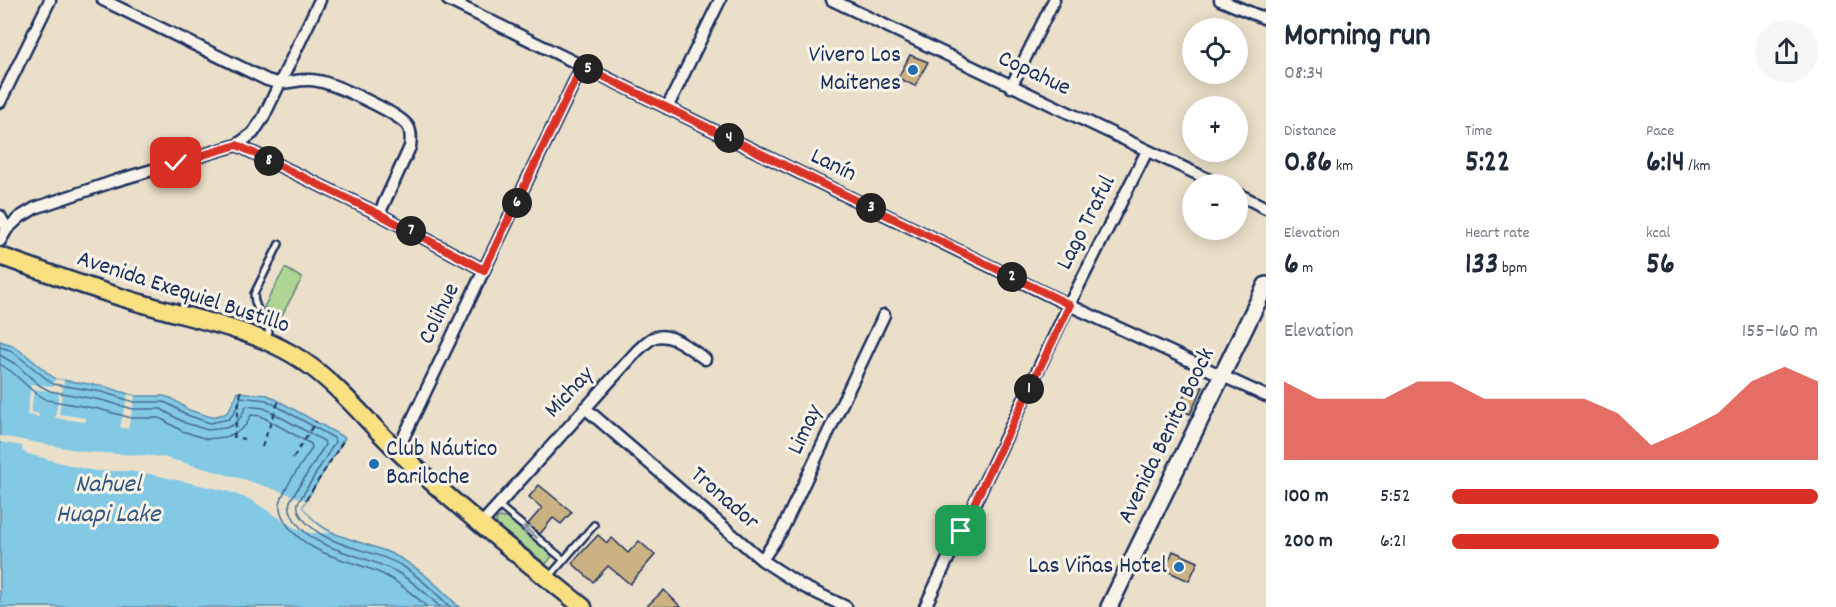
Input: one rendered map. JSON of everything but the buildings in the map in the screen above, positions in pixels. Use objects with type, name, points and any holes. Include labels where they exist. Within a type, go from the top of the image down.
[{"type":"main road","name":"Avenida Exequiel Bustillo","points":[[0,256],[120,298],[240,332],[291,353],[314,368],[343,393],[438,489],[583,607]]},
{"type":"main road","name":"Avenida Benito Boock","points":[[1109,607],[1266,285]]},
{"type":"street","points":[[1,96],[50,0]]},
{"type":"street","points":[[103,0],[267,80],[280,83],[303,79],[333,85],[367,101],[408,125],[411,137],[410,147],[379,214]]},
{"type":"street","points":[[0,241],[7,229],[20,217],[35,208],[237,145],[253,133],[263,118],[320,0]]},
{"type":"street","name":"Lanín","points":[[448,0],[1070,305],[1266,396]]},
{"type":"street","points":[[667,108],[720,0]]},
{"type":"street","name":"Copahue","points":[[832,0],[1197,174]]},
{"type":"street","points":[[1011,87],[1054,0]]},
{"type":"street","points":[[1220,0],[1266,19]]},
{"type":"street","name":"Colihue","points":[[397,450],[582,66]]},
{"type":"street","points":[[237,145],[379,214],[484,270]]},
{"type":"street","name":"Lago Traful","points":[[925,607],[1070,305],[1148,151]]},
{"type":"street","points":[[1248,199],[1266,208]]},
{"type":"street","points":[[0,216],[7,229]]},
{"type":"street","name":"Limay","points":[[762,560],[781,532],[884,315]]},
{"type":"street","name":"Michay","points":[[481,524],[638,350],[652,338],[663,335],[705,359]]},
{"type":"street","name":"Tronador","points":[[585,408],[762,560],[802,586],[846,607]]},
{"type":"lane","points":[[264,340],[269,332],[267,323],[258,312],[254,302],[254,294],[279,244]]},
{"type":"lane","points":[[497,504],[564,560]]},
{"type":"lane","points":[[547,579],[594,525]]},
{"type":"path","points":[[242,391],[234,437],[244,439]]},
{"type":"path","points":[[262,447],[279,400]]},
{"type":"path","points":[[293,458],[316,421]]},
{"type":"path","points":[[306,500],[345,438]]},
{"type":"green space","points":[[285,268],[302,278],[281,317],[264,307]]},
{"type":"green space","points":[[499,517],[508,519],[553,555],[546,564],[497,525],[496,520]]},
{"type":"water","name":"Nahuel Huapi Lake","points":[[0,341],[12,345],[55,379],[103,386],[135,396],[163,396],[171,398],[189,410],[211,417],[225,414],[238,392],[268,395],[345,438],[302,507],[312,518],[332,532],[390,553],[409,564],[459,607],[0,607]]},
{"type":"pier","points":[[55,379],[64,380],[59,414],[86,418],[85,422],[55,418],[59,393],[34,389],[31,412],[39,414],[39,417],[27,415],[31,384],[52,386]]},
{"type":"pier","points":[[128,394],[135,396],[128,429],[120,427]]},
{"type":"pier","points":[[0,436],[87,452],[167,458],[246,480],[306,500],[302,507],[318,525],[330,533],[310,533],[295,528],[251,500],[227,491],[150,474],[95,471],[76,467],[25,453],[22,446],[0,442]]},
{"type":"place","name":"Vivero Los Maitenes","points":[[913,70]]},
{"type":"place","name":"Club Náutico Bariloche","points":[[374,464]]},
{"type":"place","name":"Las Viñas Hotel","points":[[1179,567]]},
{"type":"route","points":[[176,163],[237,145],[379,214],[484,270],[582,66],[1070,305],[961,531]]}]
